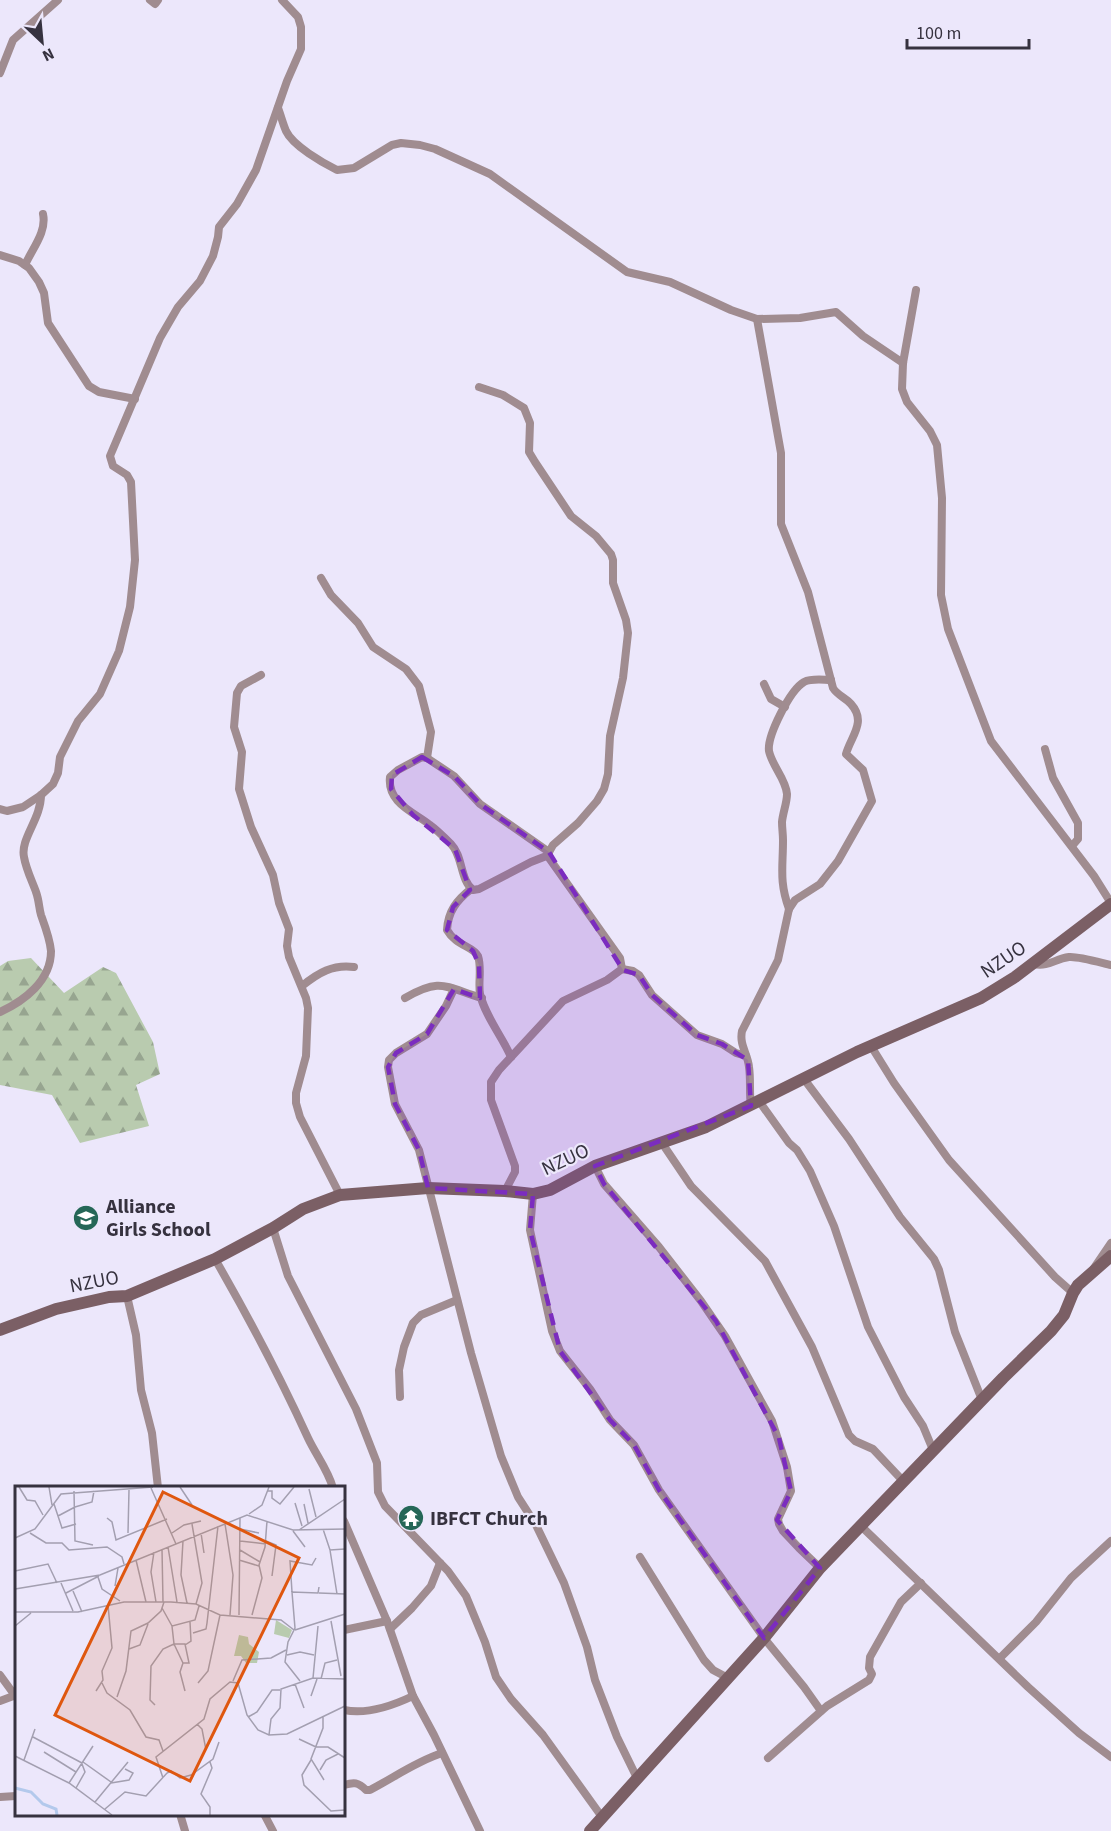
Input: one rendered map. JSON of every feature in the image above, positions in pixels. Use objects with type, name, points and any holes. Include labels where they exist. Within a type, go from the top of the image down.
[{"type":"street","points":[[0,73],[14,40],[58,0]]},
{"type":"street","points":[[150,0],[155,4],[158,0]]},
{"type":"street","points":[[0,809],[7,811],[23,807],[53,784],[58,773],[60,757],[78,721],[100,694],[119,651],[130,607],[135,560],[131,482],[127,475],[113,466],[110,456],[160,338],[178,307],[200,281],[213,256],[219,226],[248,187],[256,170],[301,49],[301,27],[298,17],[282,0]]},
{"type":"street","points":[[278,108],[286,132],[292,139],[337,171],[354,168],[392,145],[401,143],[435,149],[490,174],[627,272],[670,282],[731,310],[757,319],[800,318],[836,312],[863,336],[903,363]]},
{"type":"street","points":[[25,265],[45,224],[43,214]]},
{"type":"street","points":[[0,255],[25,265],[39,282],[44,293],[48,322],[89,386],[99,392],[135,399]]},
{"type":"street","points":[[916,290],[903,363],[902,389],[907,402],[938,445],[942,498],[941,596],[948,629],[991,741],[1104,889],[1111,904]]},
{"type":"street","points":[[757,319],[781,453],[781,524],[808,592],[835,691],[851,704],[858,717],[858,727],[846,754],[863,770],[872,801],[838,861],[826,877],[820,884],[795,900],[789,909],[778,960],[742,1030],[740,1039],[750,1070],[749,1095],[797,1150],[810,1171],[834,1226],[867,1327],[904,1397],[923,1426],[933,1450]]},
{"type":"street","points":[[479,387],[503,395],[524,408],[530,423],[529,452],[571,516],[596,536],[611,554],[613,560],[613,583],[626,620],[628,633],[623,678],[609,736],[608,774],[604,789],[589,812],[571,831],[553,845],[549,858],[620,958],[622,969]]},
{"type":"street","points":[[321,578],[331,596],[358,623],[373,647],[406,669],[419,686],[431,732],[427,759]]},
{"type":"street","points":[[261,675],[241,686],[237,693],[233,717],[242,752],[239,789],[251,827],[273,875],[279,903],[289,928],[287,946],[289,957],[302,986],[308,1008],[306,1056],[296,1093],[296,1104],[300,1117],[340,1195]]},
{"type":"street","points":[[789,909],[782,889],[781,869],[782,821],[787,793],[769,749],[775,724],[794,692],[803,682],[817,679],[831,680]]},
{"type":"street","points":[[764,684],[767,695],[785,707]]},
{"type":"street","points":[[1045,749],[1053,778],[1078,824],[1078,839],[1072,846]]},
{"type":"street","points":[[471,889],[455,849],[432,826],[413,815],[396,799],[391,789],[392,775],[422,757],[454,776],[480,804],[549,854]]},
{"type":"street","points":[[0,1012],[18,1004],[27,996],[45,974],[50,960],[51,949],[40,913],[37,893],[23,856],[24,843],[39,814],[40,795]]},
{"type":"street","points":[[511,1057],[482,998],[477,956],[473,951],[451,938],[447,930],[453,907],[471,889],[479,890],[549,854]]},
{"type":"street","name":"NZUO","points":[[0,1330],[56,1308],[109,1297],[127,1296],[214,1259],[273,1228],[303,1209],[340,1195],[428,1188],[533,1194],[550,1190],[595,1166],[706,1126],[871,1046],[981,998],[1033,964],[1111,904]]},
{"type":"street","points":[[1033,964],[1044,966],[1066,957],[1075,957],[1111,965]]},
{"type":"street","points":[[302,986],[329,969],[341,965],[354,967]]},
{"type":"street","points":[[505,1191],[515,1172],[515,1166],[491,1100],[491,1082],[563,1001],[607,980],[622,969],[633,971],[639,975],[652,995],[697,1035],[746,1056]]},
{"type":"street","points":[[405,998],[424,987],[434,985],[482,998]]},
{"type":"street","points":[[454,989],[446,1006],[427,1034],[396,1053],[389,1060],[388,1067],[395,1104],[419,1150],[457,1300],[501,1456],[518,1497],[536,1525],[564,1583],[587,1647],[595,1680],[617,1737],[637,1778]]},
{"type":"street","points":[[871,1046],[894,1083],[949,1160],[1054,1277],[1072,1293]]},
{"type":"street","points":[[804,1079],[849,1139],[888,1201],[934,1259],[955,1332],[982,1400]]},
{"type":"street","points":[[662,1143],[691,1186],[765,1261],[812,1347],[849,1436],[873,1449],[904,1482]]},
{"type":"street","points":[[595,1166],[604,1184],[701,1301],[725,1336],[772,1421],[787,1467],[791,1491],[778,1519],[779,1524],[783,1531],[820,1568]]},
{"type":"street","points":[[533,1194],[530,1230],[552,1331],[560,1351],[590,1389],[610,1420],[634,1445],[659,1490],[764,1638],[821,1711]]},
{"type":"street","points":[[273,1228],[288,1276],[357,1409],[376,1463],[378,1492],[385,1506],[440,1563],[466,1596],[485,1642],[496,1677],[543,1735],[602,1817]]},
{"type":"street","points":[[1092,1271],[1111,1243]]},
{"type":"street","points":[[590,1831],[764,1638],[820,1568],[1051,1331],[1064,1315],[1072,1293],[1092,1271],[1111,1256]]},
{"type":"street","points":[[214,1259],[258,1335],[332,1486]]},
{"type":"street","points":[[127,1296],[136,1335],[141,1390],[152,1433],[158,1486]]},
{"type":"street","points":[[400,1397],[399,1370],[413,1323],[421,1315],[457,1300]]},
{"type":"street","points":[[345,1523],[389,1625],[412,1696],[480,1831]]},
{"type":"street","points":[[861,1526],[1028,1687],[1111,1757]]},
{"type":"street","points":[[1000,1658],[1036,1622],[1071,1578],[1111,1541]]},
{"type":"street","points":[[640,1557],[704,1660],[713,1670],[728,1678]]},
{"type":"street","points":[[345,1630],[389,1625],[412,1608],[431,1586],[440,1563]]},
{"type":"street","points":[[768,1758],[821,1711],[869,1680],[872,1674],[869,1668],[870,1657],[902,1602],[921,1583]]},
{"type":"street","points":[[0,1675],[15,1695]]},
{"type":"street","points":[[0,1701],[15,1696]]},
{"type":"street","points":[[345,1710],[354,1712],[377,1709],[399,1703],[412,1696]]},
{"type":"street","points":[[345,1785],[353,1782],[370,1790],[402,1770],[442,1753]]},
{"type":"street","points":[[0,1797],[15,1796]]},
{"type":"street","points":[[180,1816],[185,1831]]},
{"type":"street","points":[[267,1816],[273,1831]]},
{"type":"highlighted area","points":[[422,757],[454,776],[480,804],[549,852],[623,970],[639,975],[652,995],[697,1035],[722,1044],[748,1060],[751,1106],[595,1166],[604,1184],[716,1321],[779,1438],[791,1491],[777,1520],[820,1568],[764,1638],[659,1490],[634,1445],[610,1420],[560,1351],[530,1230],[533,1194],[428,1188],[419,1150],[395,1104],[388,1067],[396,1053],[427,1034],[454,989],[480,998],[479,965],[473,951],[447,930],[453,907],[470,890],[455,849],[413,815],[391,789],[392,775]]},
{"type":"green space","points":[[31,958],[64,993],[103,967],[116,973],[153,1042],[160,1074],[136,1085],[149,1126],[80,1143],[52,1095],[0,1085],[0,966],[8,961]]},
{"type":"place","name":"Alliance Girls School","points":[[86,1218]]},
{"type":"place","name":"IBFCT Church","points":[[411,1518]]}]
